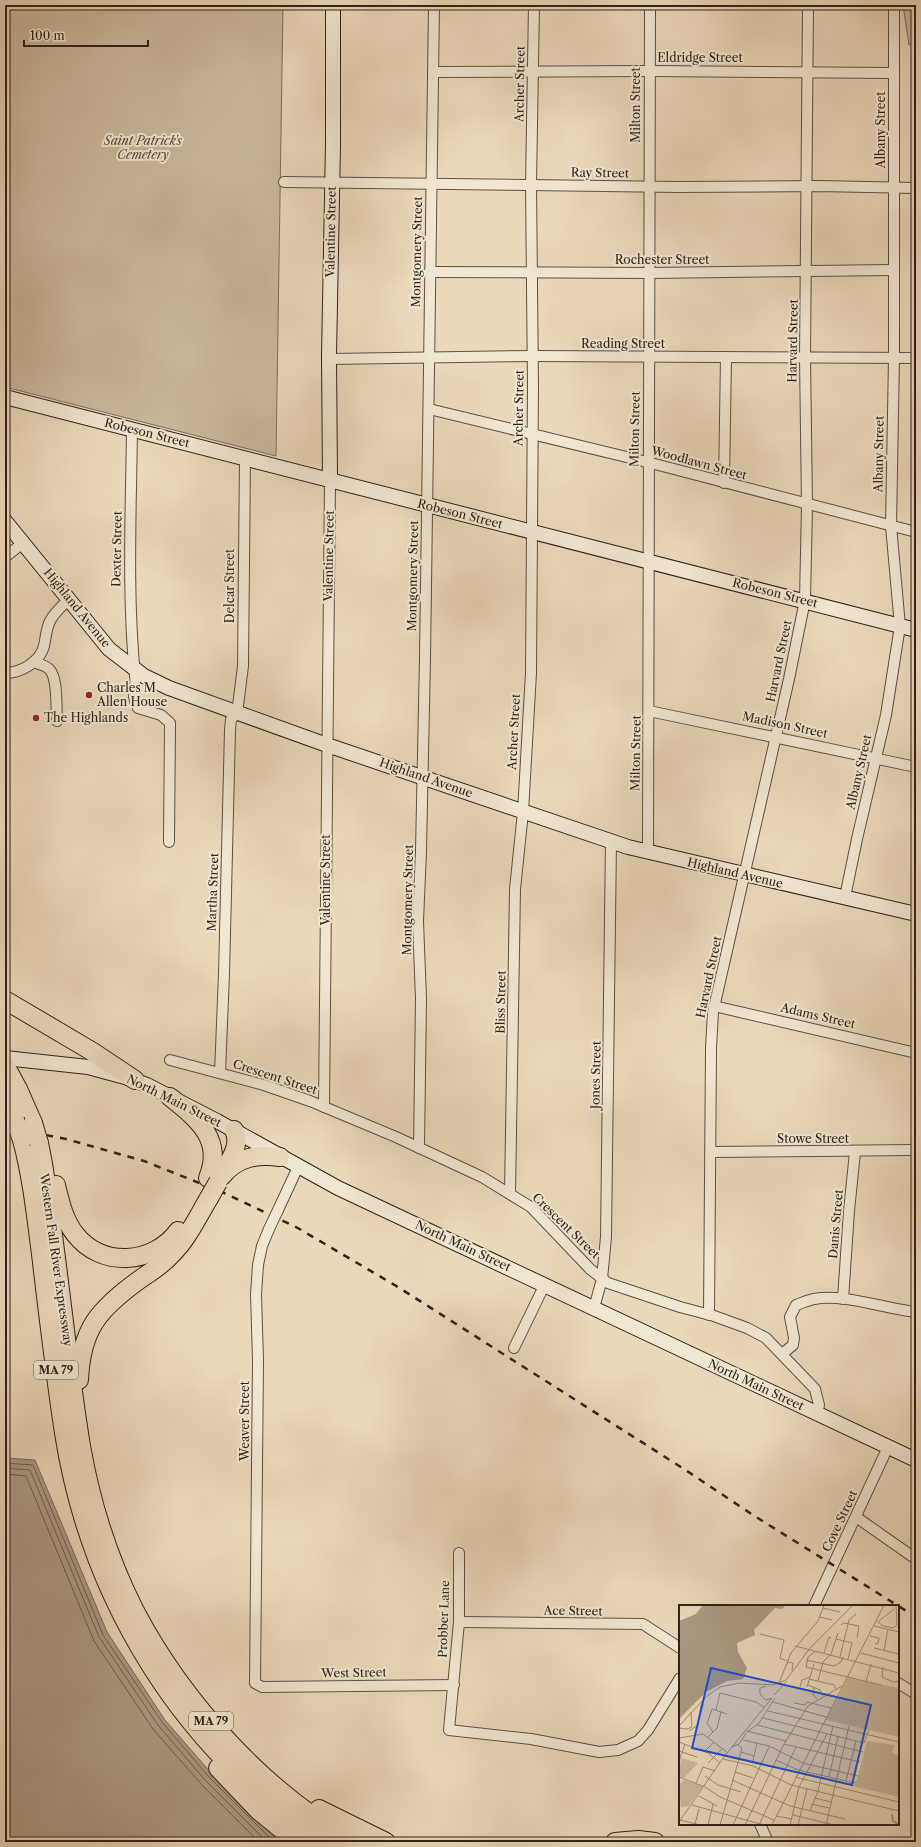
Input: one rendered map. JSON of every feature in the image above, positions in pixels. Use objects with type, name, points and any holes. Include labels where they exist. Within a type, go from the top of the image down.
[{"type":"highway","points":[[5,1000],[93,1052],[135,1080]]},
{"type":"highway","points":[[8,1070],[31,1106],[36,1124],[35,1142],[70,1226],[82,1241],[92,1249],[105,1255],[124,1259],[140,1257],[163,1247],[179,1230],[204,1196],[236,1147],[234,1130]]},
{"type":"highway","name":"Western Fall River Expressway","points":[[5,1096],[15,1120],[35,1142],[47,1190],[81,1445],[90,1488],[113,1561],[138,1616],[184,1687],[250,1765],[317,1819],[354,1842]]},
{"type":"highway","points":[[170,1097],[195,1118],[209,1137],[216,1179]]},
{"type":"highway","name":"Western Fall River Expressway","points":[[35,1142],[33,1196],[65,1436],[77,1495],[90,1539],[106,1581],[126,1624],[148,1663],[184,1713],[224,1759],[269,1800],[327,1842]]},
{"type":"highway","points":[[216,1179],[232,1165],[244,1159],[259,1156],[280,1157]]},
{"type":"highway","points":[[81,1445],[80,1370],[85,1342],[93,1324],[110,1302],[176,1251],[188,1235],[204,1196]]},
{"type":"highway","points":[[148,1663],[189,1729],[217,1767],[253,1805],[297,1842]]},
{"type":"highway","points":[[294,1801],[325,1811],[386,1842]]},
{"type":"highway","points":[[615,1842],[638,1840],[655,1842]]},
{"type":"main road","name":"Valentine Street","points":[[330,480],[329,359],[333,5]]},
{"type":"main road","name":"Robeson Street","points":[[5,397],[532,532],[805,600],[916,630]]},
{"type":"main road","name":"Highland Avenue","points":[[5,521],[105,645],[144,676],[169,688],[237,714],[523,812],[648,853],[916,914]]},
{"type":"main road","name":"North Main Street","points":[[5,1058],[38,1060],[88,1067],[135,1080],[234,1130],[298,1167],[345,1191],[916,1460]]},
{"type":"street","name":"Montgomery Street","points":[[419,1148],[420,999],[418,921],[423,777],[434,5]]},
{"type":"street","name":"Archer Street","points":[[523,812],[531,673],[534,5]]},
{"type":"street","name":"Milton Street","points":[[648,853],[649,710],[647,462],[650,5]]},
{"type":"street","name":"Harvard Street","points":[[709,1315],[711,1152],[710,1048],[714,1006],[776,736],[805,600],[807,505],[805,358],[807,272],[808,5]]},
{"type":"street","name":"Albany Street","points":[[845,897],[875,758],[886,715],[900,626],[891,526],[894,358],[894,5]]},
{"type":"street","name":"Eldridge Street","points":[[433,72],[649,71],[894,73]]},
{"type":"street","name":"Ray Street","points":[[284,182],[532,184],[648,187],[807,186],[916,188]]},
{"type":"street","name":"Rochester Street","points":[[429,272],[649,273],[894,270]]},
{"type":"street","name":"Reading Street","points":[[329,359],[533,356],[916,358]]},
{"type":"street","points":[[724,483],[726,357]]},
{"type":"street","name":"Woodlawn Street","points":[[429,409],[647,462],[807,505],[916,532]]},
{"type":"street","name":"Dexter Street","points":[[132,429],[130,612],[136,683],[133,699],[138,708],[161,714],[170,723],[169,842]]},
{"type":"street","name":"Delcar Street","points":[[237,714],[243,666],[245,458]]},
{"type":"street","name":"Valentine Street","points":[[324,1107],[330,480]]},
{"type":"street","points":[[5,557],[23,543]]},
{"type":"street","points":[[5,673],[21,669],[33,662],[42,652],[50,621],[68,600]]},
{"type":"street","points":[[33,662],[50,670],[54,678],[57,721]]},
{"type":"street","name":"Madison Street","points":[[649,710],[916,767]]},
{"type":"street","name":"Martha Street","points":[[220,1073],[224,997],[230,730],[231,719],[237,714]]},
{"type":"street","name":"Bliss Street","points":[[510,1194],[516,889],[523,812]]},
{"type":"street","name":"Jones Street","points":[[594,1308],[602,1279],[606,1237],[611,841]]},
{"type":"street","name":"Adams Street","points":[[714,1006],[916,1053]]},
{"type":"street","name":"Crescent Street","points":[[170,1060],[264,1085],[324,1107],[482,1177],[531,1207],[590,1269],[602,1279],[614,1286],[709,1315],[747,1328],[766,1338],[815,1389],[818,1405],[817,1414]]},
{"type":"street","name":"Stowe Street","points":[[711,1152],[855,1152],[916,1150]]},
{"type":"street","name":"Danis Street","points":[[843,1299],[855,1152]]},
{"type":"street","name":"Weaver Street","points":[[255,1683],[258,1360],[256,1294],[259,1258],[269,1229],[298,1167]]},
{"type":"street","points":[[514,1348],[545,1284]]},
{"type":"street","points":[[782,1354],[793,1345],[794,1338],[790,1317],[796,1306],[814,1299],[843,1299],[916,1312]]},
{"type":"street","name":"Cove Street","points":[[814,1605],[888,1447]]},
{"type":"street","points":[[856,1517],[916,1559]]},
{"type":"street","name":"Probber Lane","points":[[459,1553],[458,1622],[454,1685],[449,1730],[531,1739],[599,1752],[618,1750],[638,1742],[648,1730],[679,1680]]},
{"type":"street","name":"Ace Street","points":[[458,1622],[643,1624],[679,1647]]},
{"type":"street","name":"West Street","points":[[255,1683],[262,1688],[454,1685]]},
{"type":"street","points":[[899,1684],[916,1694]]},
{"type":"street","points":[[760,1825],[768,1842]]},
{"type":"green space","name":"Saint Patrick's Cemetery","points":[[5,5],[283,5],[276,456],[5,387]]},
{"type":"green space","points":[[903,5],[916,5],[916,45],[909,45]]},
{"type":"water","points":[[5,1458],[35,1460],[107,1632],[165,1720],[212,1774],[282,1842],[5,1842]]},
{"type":"railway","points":[[5,1127],[66,1139],[144,1161],[222,1192],[296,1227],[398,1287],[684,1469],[753,1515],[897,1605]]},
{"type":"railway","points":[[899,1606],[916,1617]]},
{"type":"place","name":"Charles M Allen House","points":[[89,695]]},
{"type":"place","name":"The Highlands","points":[[36,718]]}]
